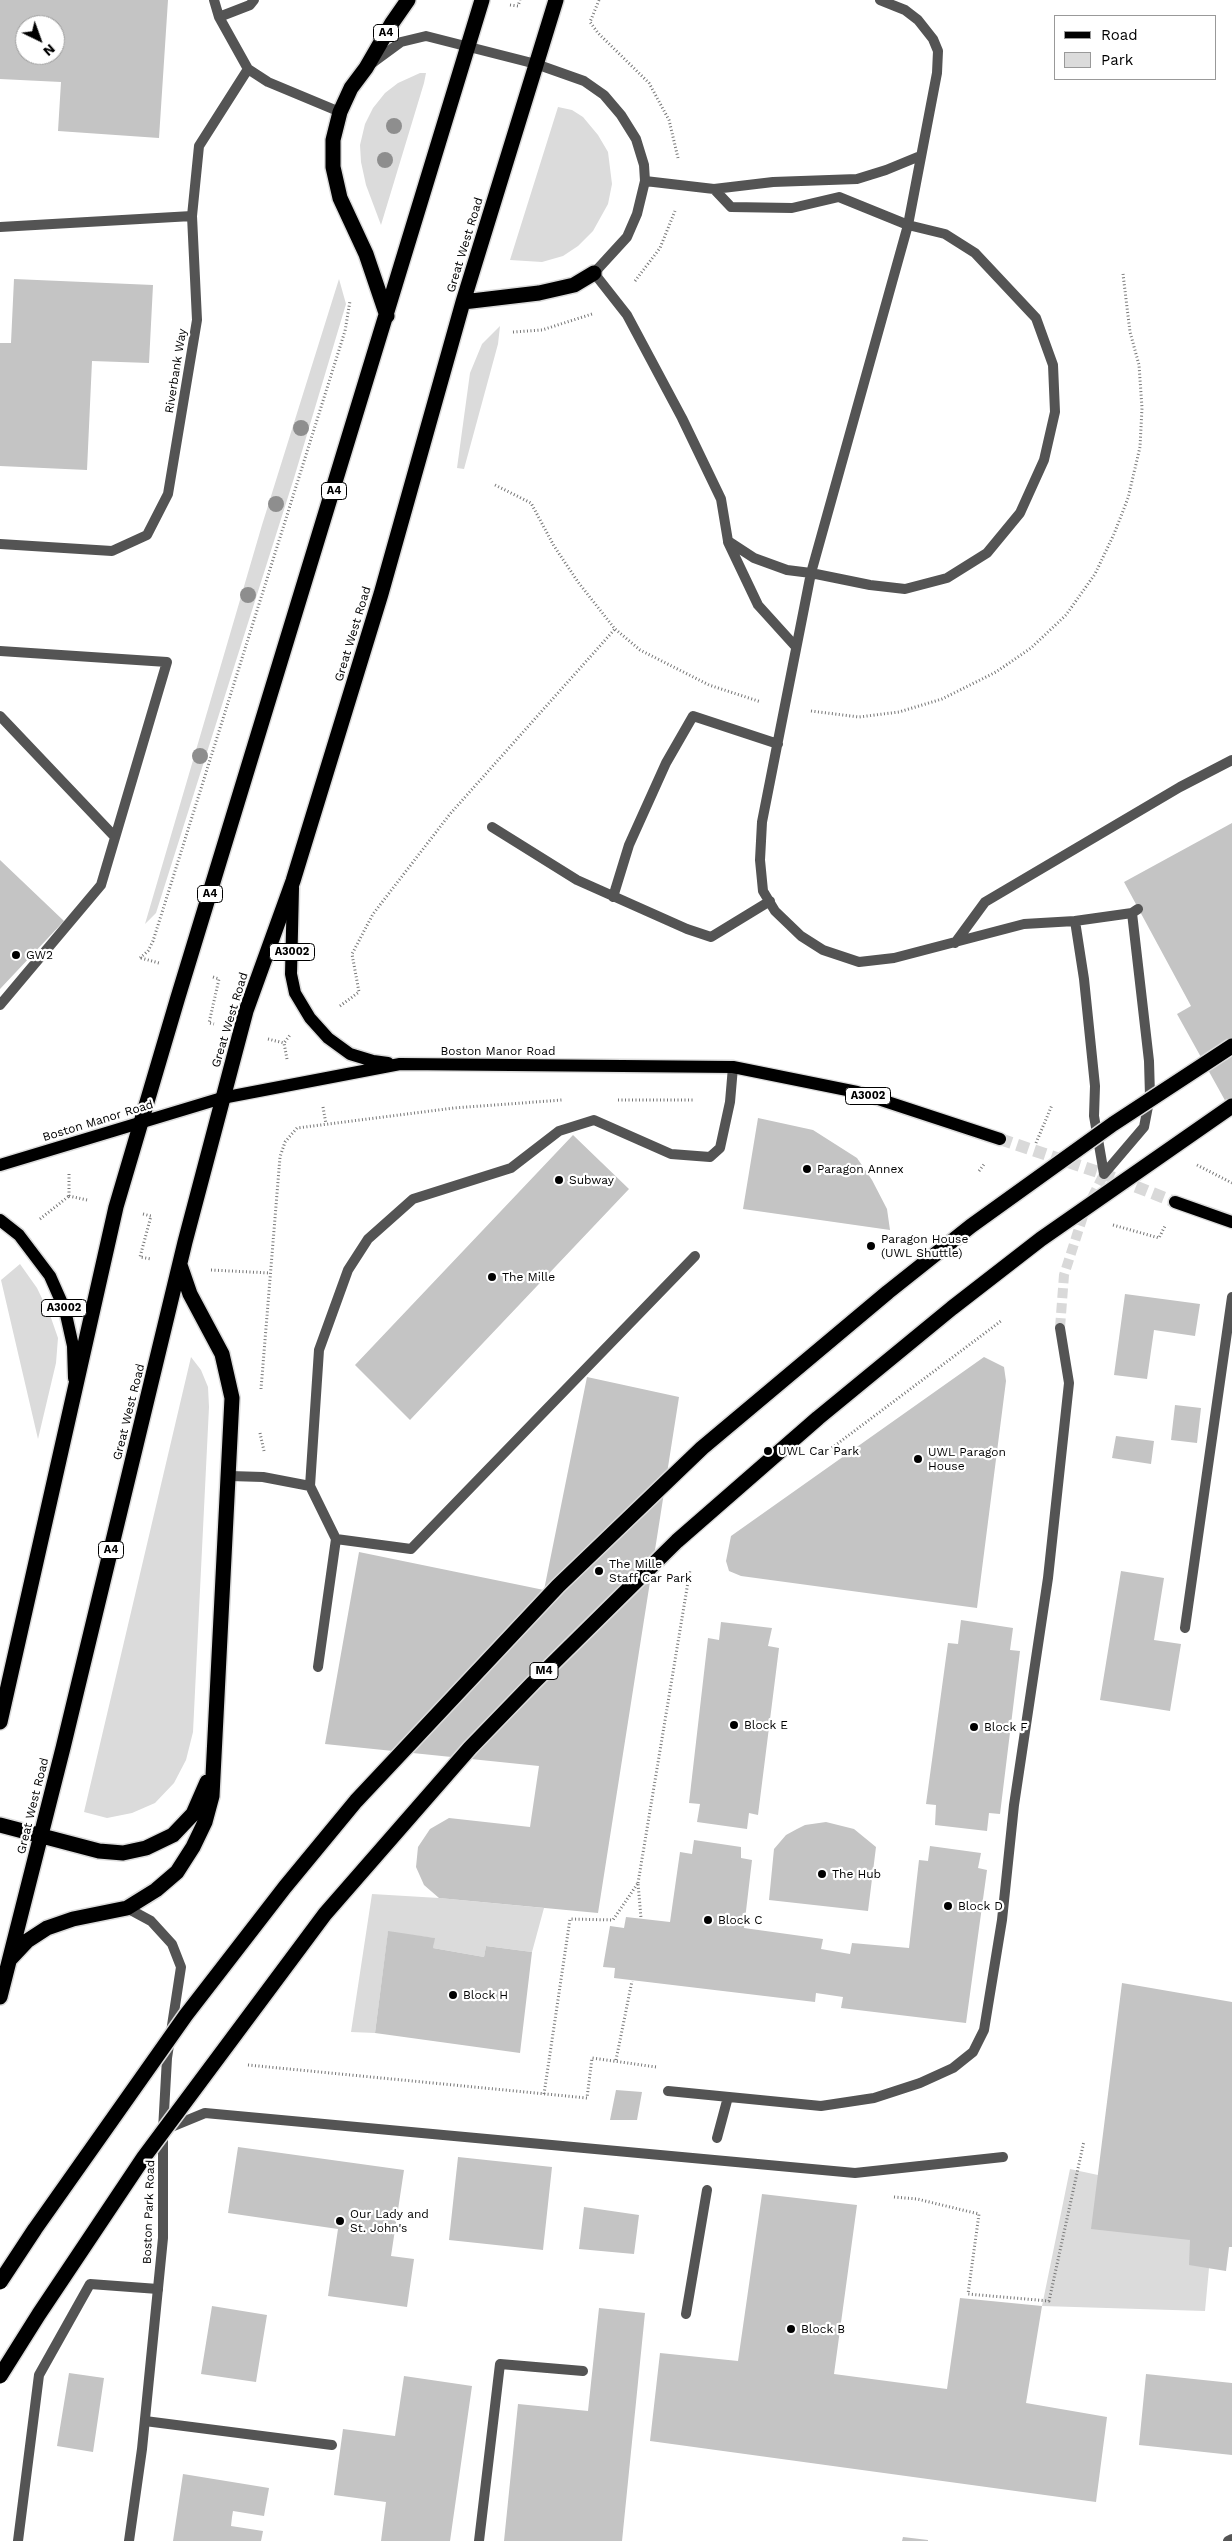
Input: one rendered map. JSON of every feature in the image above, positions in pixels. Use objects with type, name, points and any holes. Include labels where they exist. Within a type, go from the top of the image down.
[{"type":"highway","name":"A4","points":[[366,68],[392,23],[408,0]]},
{"type":"highway","name":"A4","points":[[0,1722],[116,1208],[482,0]]},
{"type":"highway","name":"Great West Road","points":[[0,1997],[180,1265],[246,1011],[293,881],[380,594],[463,302],[556,0]]},
{"type":"highway","points":[[366,68],[351,88],[340,112],[333,140],[333,166],[340,198],[366,254],[387,316]]},
{"type":"highway","points":[[463,302],[539,294],[574,285],[594,273]]},
{"type":"highway","points":[[0,2282],[35,2228],[186,2015],[285,1887],[369,1788],[558,1586],[702,1448],[888,1292],[971,1226],[1113,1124],[1232,1046]]},
{"type":"highway","name":"M4","points":[[0,2376],[144,2157],[325,1914],[470,1748],[533,1683],[677,1541],[825,1412],[952,1308],[1041,1239],[1232,1106]]},
{"type":"highway","points":[[10,1959],[27,1942],[47,1928],[74,1919],[127,1908],[156,1890],[177,1872],[193,1847],[205,1822],[212,1796],[230,1476],[232,1398],[229,1376],[222,1354],[190,1294],[180,1265]]},
{"type":"highway","points":[[0,1825],[99,1851],[123,1853],[146,1848],[173,1835],[193,1814],[205,1789],[215,1756]]},
{"type":"main road","name":"A3002","points":[[293,881],[291,974],[295,993],[310,1018],[328,1038],[350,1054],[373,1061],[400,1064]]},
{"type":"main road","name":"Boston Manor Road","points":[[0,1165],[222,1098],[400,1064],[733,1067],[857,1092],[1000,1139]]},
{"type":"main road","points":[[1175,1202],[1232,1222]]},
{"type":"main road","name":"A3002","points":[[0,1220],[19,1235],[36,1254],[50,1276],[65,1310],[73,1346],[75,1393]]},
{"type":"street","points":[[214,0],[219,17],[248,68],[268,82],[340,112]]},
{"type":"street","points":[[219,17],[250,5],[254,0]]},
{"type":"street","points":[[880,0],[906,5],[933,39],[938,51],[937,73],[908,225],[811,573],[762,822],[760,860],[763,890],[775,911],[802,936],[823,950],[859,962],[894,958],[1024,924],[1075,921],[1135,911],[1149,1061],[1150,1096],[1144,1128],[1104,1174],[1094,1116],[1095,1086],[1084,979],[1075,921]]},
{"type":"street","points":[[366,68],[401,42],[426,36],[536,64],[584,81],[604,95],[621,115],[636,139],[644,165],[645,181],[637,214],[628,237],[594,273],[627,315],[682,418],[721,499],[728,541],[758,605],[796,647]]},
{"type":"street","name":"Riverbank Way","points":[[0,544],[112,551],[147,535],[168,494],[198,320],[192,216],[199,146],[248,68]]},
{"type":"street","points":[[645,181],[714,189],[773,182],[857,179],[920,156]]},
{"type":"street","points":[[714,189],[731,207],[792,208],[839,197],[908,225],[945,234],[975,253],[1036,318],[1053,365],[1055,412],[1044,460],[1020,513],[987,553],[947,578],[905,588],[870,585],[787,570],[754,558],[728,541]]},
{"type":"street","points":[[0,227],[192,216]]},
{"type":"street","points":[[0,651],[167,662],[101,885],[0,1005]]},
{"type":"street","points":[[0,716],[115,837]]},
{"type":"street","points":[[613,897],[632,837],[666,763],[693,716],[778,744]]},
{"type":"street","points":[[955,943],[985,902],[1180,787],[1232,760]]},
{"type":"street","points":[[492,827],[576,880],[711,938],[770,901]]},
{"type":"street","points":[[318,1667],[336,1539],[310,1486],[319,1350],[348,1270],[368,1239],[413,1199],[511,1168],[559,1131],[594,1120],[671,1154],[710,1157],[720,1148],[730,1102],[733,1067]]},
{"type":"street","points":[[336,1539],[410,1549],[695,1256]]},
{"type":"street","points":[[1185,1628],[1232,1297]]},
{"type":"street","points":[[668,2091],[821,2106],[874,2098],[920,2083],[953,2068],[973,2052],[984,2030],[1002,1920],[1014,1805],[1048,1578],[1069,1383],[1060,1328]]},
{"type":"street","points":[[230,1476],[263,1477],[310,1486]]},
{"type":"street","name":"Boston Park Road","points":[[127,1908],[152,1921],[172,1944],[181,1967],[167,2058],[163,2130],[163,2238],[145,2421],[128,2541]]},
{"type":"street","points":[[717,2138],[728,2097]]},
{"type":"street","points":[[163,2130],[205,2113],[855,2173],[1003,2157]]},
{"type":"street","points":[[686,2314],[707,2190]]},
{"type":"street","points":[[18,2541],[39,2376],[90,2284],[158,2289]]},
{"type":"street","points":[[479,2541],[500,2364],[583,2371]]},
{"type":"street","points":[[145,2421],[332,2445]]},
{"type":"street","points":[[1228,2541],[1232,2539]]},
{"type":"path","points":[[506,4],[518,6],[520,0]]},
{"type":"path","points":[[599,0],[590,22],[598,34],[649,82],[669,120],[678,152]]},
{"type":"path","points":[[634,282],[660,248],[676,207]]},
{"type":"path","points":[[155,962],[140,958],[153,941],[345,331],[350,309],[350,294]]},
{"type":"path","points":[[513,332],[542,330],[593,314]]},
{"type":"path","points":[[340,1006],[358,992],[352,954],[373,914],[450,814],[615,629]]},
{"type":"path","points":[[211,976],[219,979],[209,1023],[215,1024]]},
{"type":"path","points":[[262,1037],[284,1043],[286,1055]]},
{"type":"path","points":[[261,1398],[280,1157],[285,1142],[297,1128],[454,1108],[571,1100]]},
{"type":"path","points":[[608,1100],[693,1100]]},
{"type":"path","points":[[1049,1112],[1052,1105]]},
{"type":"path","points":[[1192,1163],[1232,1183]]},
{"type":"path","points":[[69,1174],[69,1196]]},
{"type":"path","points":[[69,1196],[90,1201]]},
{"type":"path","points":[[42,1217],[69,1196]]},
{"type":"path","points":[[139,1213],[151,1216],[140,1257],[154,1260]]},
{"type":"path","points":[[1120,1226],[1159,1238],[1164,1228]]},
{"type":"path","points":[[206,1270],[270,1273]]},
{"type":"path","points":[[828,1451],[1001,1321]]},
{"type":"path","points":[[641,1918],[638,1883],[692,1561]]},
{"type":"path","points":[[544,2094],[570,1919],[613,1920],[638,1883]]},
{"type":"path","points":[[616,2060],[632,1980]]},
{"type":"path","points":[[242,2064],[587,2098],[592,2058],[664,2068]]},
{"type":"green space","points":[[420,73],[426,73],[424,83],[381,225],[366,185],[361,162],[360,145],[365,124],[373,108],[385,93],[398,83]]},
{"type":"green space","points":[[558,107],[572,110],[583,117],[598,135],[608,152],[612,184],[608,204],[593,231],[578,246],[563,256],[542,262],[510,260]]},
{"type":"green space","points":[[339,279],[346,304],[294,478],[156,913],[145,924],[262,525]]},
{"type":"green space","points":[[500,326],[498,344],[464,469],[457,468],[470,373],[482,344]]},
{"type":"green space","points":[[20,1264],[37,1288],[50,1315],[58,1338],[56,1363],[38,1439],[1,1280]]},
{"type":"green space","points":[[191,1357],[201,1370],[208,1387],[209,1407],[193,1732],[186,1760],[174,1783],[155,1803],[132,1813],[107,1818],[84,1812]]},
{"type":"green space","points":[[372,1894],[544,1908],[532,1952],[486,1946],[484,1957],[433,1948],[434,1938],[388,1932],[375,2033],[351,2032]]},
{"type":"green space","points":[[1070,2169],[1098,2175],[1190,2240],[1209,2268],[1205,2311],[1042,2306]]},
{"type":"building","points":[[0,0],[168,0],[159,138],[58,131],[61,82],[0,79]]},
{"type":"building","points":[[14,279],[153,285],[149,363],[92,361],[87,470],[0,466],[0,343],[11,343]]},
{"type":"building","points":[[1232,823],[1232,1113],[1177,1014],[1191,1006],[1124,882]]},
{"type":"building","name":"GW2","points":[[0,860],[64,921],[0,989]]},
{"type":"building","name":"Paragon Annex","points":[[758,1118],[813,1130],[857,1158],[872,1180],[887,1209],[890,1230],[743,1209]]},
{"type":"building","name":"The Mille","points":[[573,1135],[629,1189],[410,1420],[355,1365]]},
{"type":"building","points":[[1125,1294],[1200,1304],[1195,1336],[1154,1330],[1147,1379],[1114,1375]]},
{"type":"building","name":"UWL Paragon House","points":[[984,1357],[1004,1367],[1006,1381],[977,1608],[741,1576],[729,1571],[726,1561],[731,1536]]},
{"type":"building","name":"The Mille Staff Car Park","points":[[587,1377],[679,1397],[598,1913],[439,1898],[424,1885],[416,1867],[418,1847],[430,1829],[449,1818],[530,1827],[539,1766],[325,1744],[359,1552],[544,1590]]},
{"type":"building","points":[[1175,1405],[1201,1408],[1197,1443],[1171,1440]]},
{"type":"building","points":[[1116,1436],[1154,1441],[1151,1464],[1112,1458]]},
{"type":"building","points":[[1121,1571],[1164,1578],[1154,1640],[1181,1644],[1170,1711],[1100,1700]]},
{"type":"building","name":"Block F","points":[[961,1620],[1013,1628],[1010,1650],[1020,1651],[1000,1814],[989,1813],[987,1831],[935,1825],[936,1805],[926,1804],[948,1643],[958,1644]]},
{"type":"building","name":"Block E","points":[[721,1622],[772,1628],[768,1646],[779,1648],[758,1815],[749,1813],[747,1829],[697,1822],[700,1804],[689,1803],[708,1638],[719,1640]]},
{"type":"building","name":"The Hub","points":[[826,1822],[854,1829],[876,1847],[868,1911],[769,1900],[774,1849],[786,1835],[797,1829],[805,1825]]},
{"type":"building","points":[[694,1840],[741,1847],[741,1858],[752,1860],[744,1928],[823,1939],[821,1949],[850,1954],[852,1943],[909,1948],[919,1860],[928,1861],[930,1846],[981,1853],[978,1868],[987,1870],[966,2023],[841,2008],[843,1997],[816,1993],[815,2002],[614,1978],[615,1968],[603,1967],[610,1926],[624,1928],[626,1917],[670,1922],[680,1852],[692,1854]]},
{"type":"building","name":"Block H","points":[[388,1931],[435,1938],[433,1948],[484,1957],[486,1946],[532,1952],[520,2053],[375,2033]]},
{"type":"building","points":[[1122,1983],[1232,2002],[1232,2247],[1229,2247],[1226,2271],[1189,2265],[1190,2240],[1091,2229]]},
{"type":"building","points":[[616,2090],[642,2092],[637,2120],[610,2120]]},
{"type":"building","name":"Our Lady and St. John's","points":[[238,2147],[404,2170],[391,2256],[414,2259],[407,2307],[328,2296],[338,2229],[228,2213]]},
{"type":"building","points":[[458,2157],[552,2167],[543,2250],[449,2240]]},
{"type":"building","name":"Block B","points":[[762,2194],[857,2205],[834,2374],[947,2389],[960,2298],[1042,2306],[1026,2403],[1107,2417],[1096,2502],[650,2441],[660,2353],[738,2361]]},
{"type":"building","points":[[584,2207],[639,2215],[634,2254],[579,2249]]},
{"type":"building","points":[[212,2306],[267,2315],[256,2382],[201,2374]]},
{"type":"building","points":[[599,2308],[645,2313],[622,2541],[504,2541],[518,2404],[588,2411]]},
{"type":"building","points":[[69,2373],[104,2378],[93,2452],[57,2446]]},
{"type":"building","points":[[1146,2374],[1232,2383],[1232,2455],[1139,2445]]},
{"type":"building","points":[[404,2376],[472,2386],[450,2541],[381,2541],[386,2502],[334,2495],[343,2429],[395,2436]]},
{"type":"building","points":[[183,2474],[269,2488],[264,2516],[233,2511],[232,2517],[231,2526],[263,2531],[261,2541],[173,2541]]},
{"type":"building","points":[[903,2537],[928,2540],[928,2541],[902,2541]]},
{"type":"tunnel","points":[[1000,1139],[1104,1174],[1175,1202]]},
{"type":"tunnel","points":[[1060,1328],[1064,1275],[1083,1216],[1104,1174]]},
{"type":"place","name":"GW2","points":[[16,955]]},
{"type":"place","name":"Paragon Annex","points":[[807,1169]]},
{"type":"place","name":"Subway","points":[[559,1180]]},
{"type":"place","name":"Paragon House (UWL Shuttle)","points":[[871,1246]]},
{"type":"place","name":"The Mille","points":[[492,1277]]},
{"type":"place","name":"UWL Car Park","points":[[768,1451]]},
{"type":"place","name":"UWL Paragon House","points":[[918,1459]]},
{"type":"place","name":"The Mille Staff Car Park","points":[[599,1571]]},
{"type":"place","name":"Block E","points":[[734,1725]]},
{"type":"place","name":"Block F","points":[[974,1727]]},
{"type":"place","name":"The Hub","points":[[822,1874]]},
{"type":"place","name":"Block D","points":[[948,1906]]},
{"type":"place","name":"Block C","points":[[708,1920]]},
{"type":"place","name":"Block H","points":[[453,1995]]},
{"type":"place","name":"Our Lady and St. John's","points":[[340,2221]]},
{"type":"place","name":"Block B","points":[[791,2329]]}]
